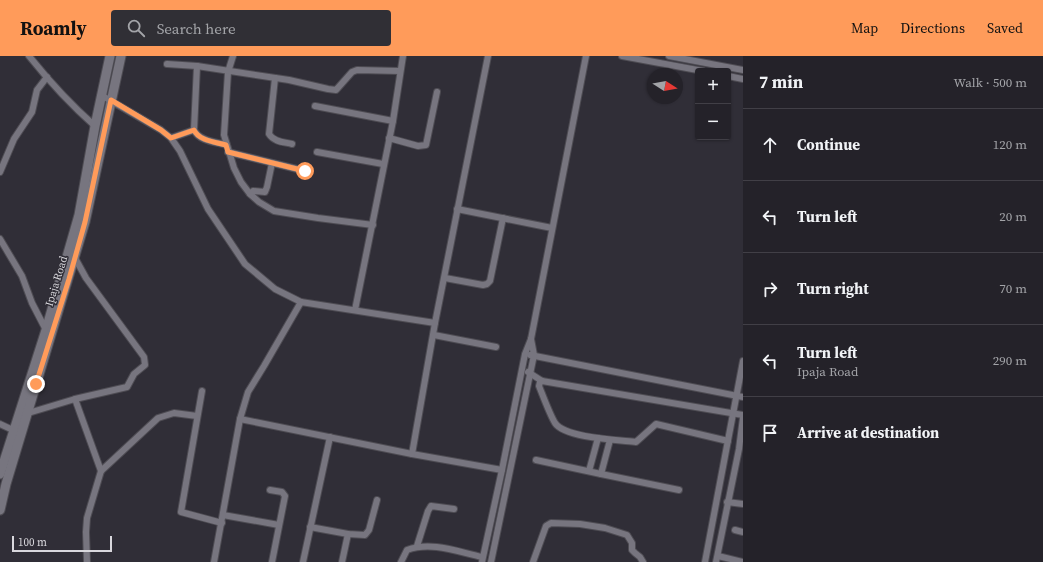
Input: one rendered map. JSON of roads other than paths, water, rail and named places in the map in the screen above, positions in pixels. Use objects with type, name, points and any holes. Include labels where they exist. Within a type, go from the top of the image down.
[{"type":"main road","name":"Ipaja Road","points":[[0,510],[46,330],[79,215],[94,126],[110,56]]},
{"type":"main road","name":"Ipaja Road","points":[[0,474],[15,431],[24,414],[36,384],[75,258],[87,215],[121,56]]},
{"type":"street","points":[[30,56],[47,77],[94,126]]},
{"type":"street","points":[[233,56],[228,72],[224,135],[234,168],[241,182],[250,194],[259,202],[274,211],[373,225]]},
{"type":"street","points":[[355,310],[373,225],[383,164],[393,121],[403,56]]},
{"type":"street","points":[[412,454],[457,210],[488,56]]},
{"type":"street","points":[[401,562],[407,550],[417,546],[430,546],[482,560],[525,354],[531,339],[586,56]]},
{"type":"street","points":[[622,56],[652,59],[663,63],[695,69]]},
{"type":"street","points":[[663,63],[665,56]]},
{"type":"street","points":[[669,56],[743,70]]},
{"type":"street","points":[[167,64],[197,66],[228,72],[275,78],[336,90],[352,72],[357,70],[400,71]]},
{"type":"street","points":[[197,66],[194,130],[200,137],[226,145]]},
{"type":"street","points":[[0,172],[14,139],[32,112],[37,90],[47,77]]},
{"type":"street","points":[[731,77],[743,79]]},
{"type":"street","points":[[275,78],[269,134],[271,138],[292,144]]},
{"type":"street","points":[[389,138],[418,146],[426,145],[437,92]]},
{"type":"street","points":[[101,95],[161,130],[171,138],[180,151],[208,209],[245,264],[275,288],[301,302],[436,323]]},
{"type":"street","points":[[315,106],[393,121]]},
{"type":"street","points":[[171,138],[194,130]]},
{"type":"street","points":[[228,152],[305,171]]},
{"type":"street","points":[[317,152],[383,164]]},
{"type":"street","points":[[250,194],[253,191],[258,190],[265,192],[272,163]]},
{"type":"street","points":[[457,210],[552,228]]},
{"type":"street","points":[[445,278],[483,285],[490,281],[503,218]]},
{"type":"street","points":[[0,239],[3,251],[22,276],[32,303],[46,330]]},
{"type":"street","points":[[24,414],[126,386],[134,374],[145,365],[144,357],[86,278],[75,258]]},
{"type":"street","points":[[214,562],[240,419],[248,392],[301,302]]},
{"type":"street","points":[[434,335],[496,348]]},
{"type":"street","points":[[491,562],[531,373],[534,355],[531,339]]},
{"type":"street","points":[[525,354],[740,396]]},
{"type":"street","points":[[705,562],[733,412],[740,396],[743,361]]},
{"type":"street","points":[[522,370],[531,373],[542,381],[743,414]]},
{"type":"street","points":[[542,381],[540,382],[539,386],[555,423],[560,428],[568,432],[610,440],[636,442],[656,424],[728,441]]},
{"type":"street","points":[[202,390],[181,512],[222,523]]},
{"type":"street","points":[[75,399],[101,471]]},
{"type":"street","points":[[87,562],[87,518],[101,471],[158,418],[174,413],[197,416]]},
{"type":"street","points":[[743,418],[741,450],[727,502],[717,559],[743,562]]},
{"type":"street","points":[[240,419],[412,454],[502,470]]},
{"type":"street","points":[[0,424],[15,431]]},
{"type":"street","points":[[304,562],[310,527],[330,437]]},
{"type":"street","points":[[589,471],[598,438]]},
{"type":"street","points":[[601,474],[610,440]]},
{"type":"street","points":[[536,460],[679,490]]},
{"type":"street","points":[[270,490],[282,492],[285,496],[272,562]]},
{"type":"street","points":[[310,527],[348,534],[365,535],[369,530],[377,500]]},
{"type":"street","points":[[727,502],[743,504]]},
{"type":"street","points":[[417,546],[431,506],[454,509]]},
{"type":"street","points":[[223,515],[279,525]]},
{"type":"street","points":[[533,562],[546,526],[550,524],[580,524],[599,527],[627,535],[632,543],[632,550],[643,562]]},
{"type":"street","points":[[735,530],[743,532]]},
{"type":"street","points":[[342,562],[348,534]]}]
